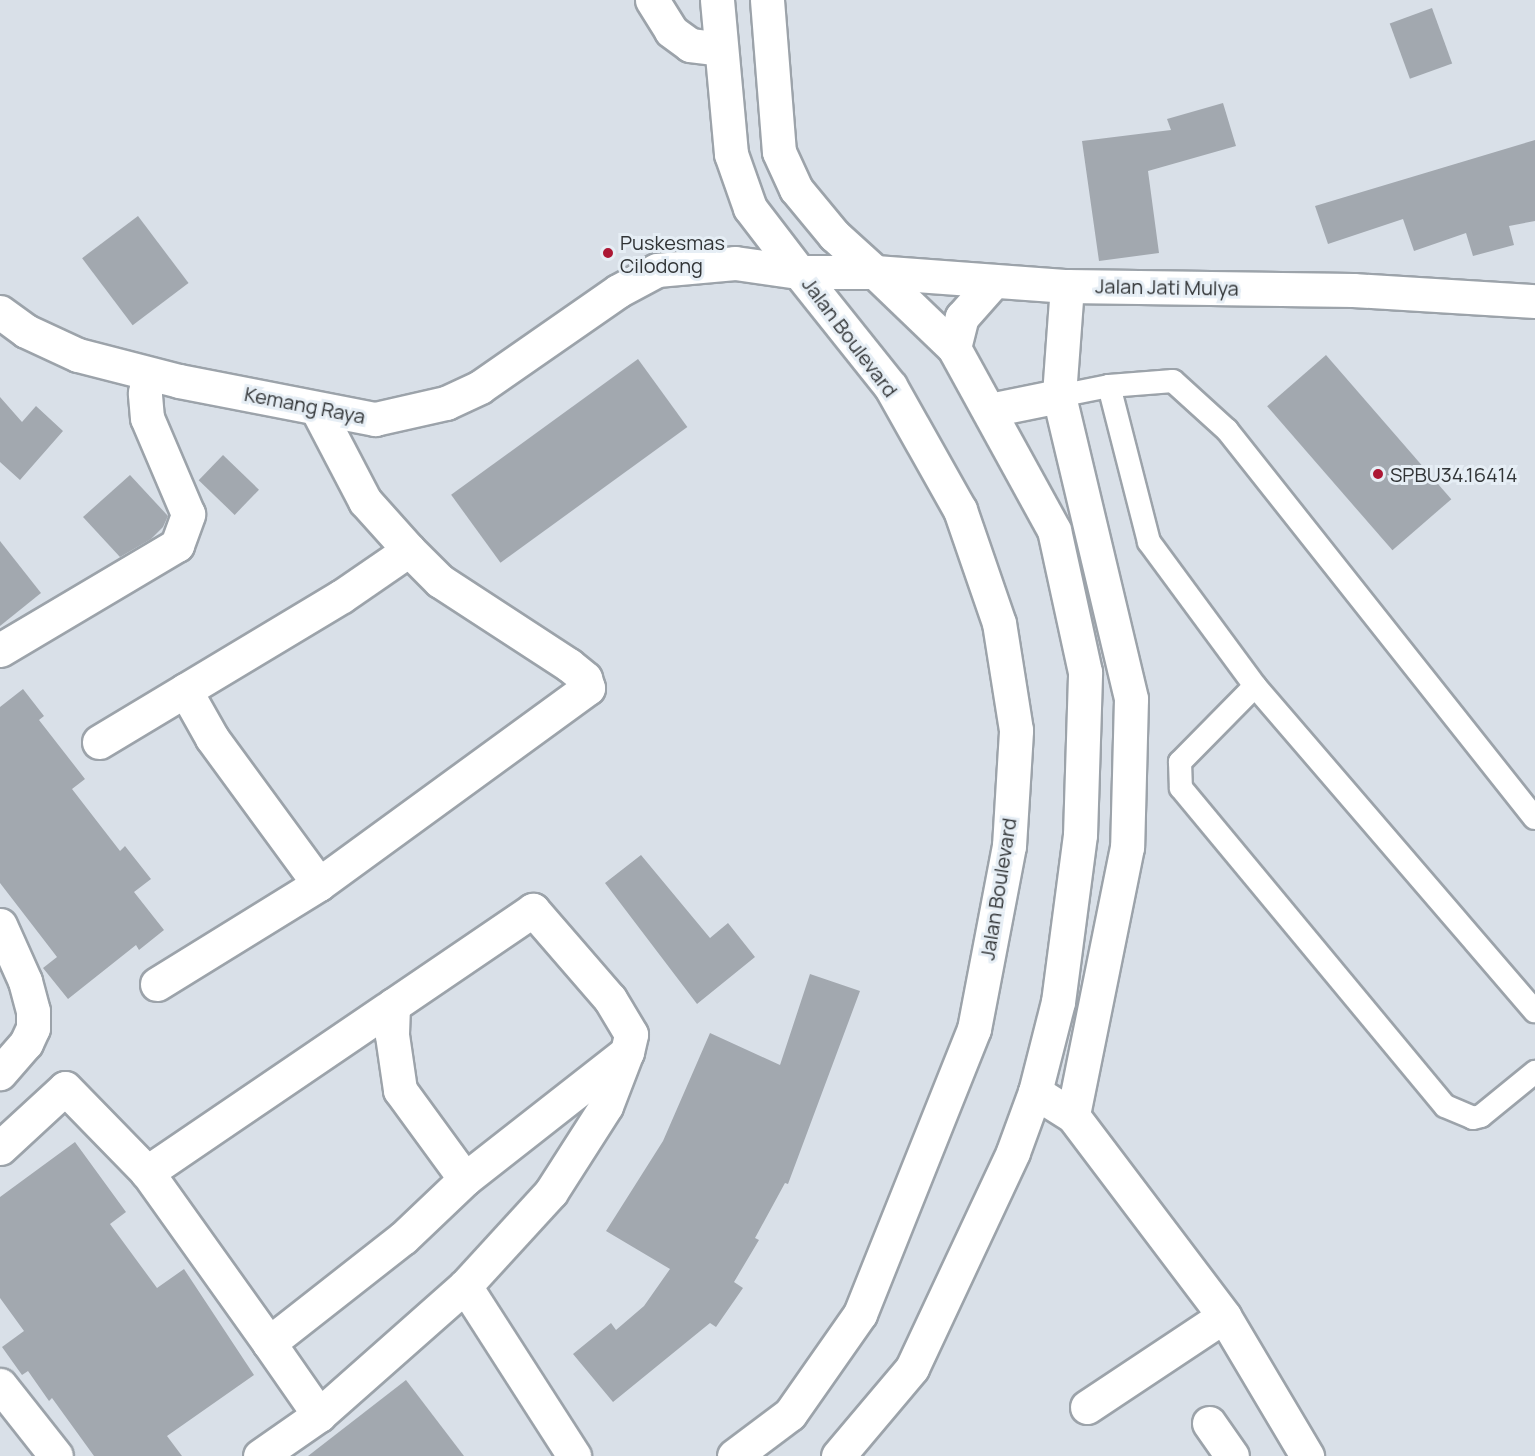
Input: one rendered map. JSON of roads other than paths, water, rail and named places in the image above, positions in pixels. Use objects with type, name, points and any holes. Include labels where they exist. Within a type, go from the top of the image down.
[{"type":"street","points":[[652,0],[671,31],[690,45],[721,49]]},
{"type":"street","name":"Jalan Boulevard","points":[[717,0],[731,154],[750,208],[890,386],[960,510],[999,623],[1016,730],[1009,846],[974,1029],[860,1314],[790,1414],[734,1456]]},
{"type":"street","points":[[767,0],[779,152],[796,189],[834,235],[954,348],[1054,530],[1084,672],[1080,835],[1058,1002],[1035,1092],[1013,1152],[912,1368],[838,1456]]},
{"type":"street","name":"Kemang Raya","points":[[0,312],[26,331],[78,355],[148,374],[318,411],[375,419],[446,403],[480,387],[618,291],[657,270],[735,263],[799,272]]},
{"type":"street","name":"Jalan Jati Mulya","points":[[799,272],[875,272],[1067,286],[1353,290],[1535,301]]},
{"type":"street","points":[[954,348],[962,317],[994,281]]},
{"type":"street","points":[[1067,286],[1059,396],[1131,699],[1127,847],[1073,1116]]},
{"type":"street","points":[[0,650],[177,545],[188,514],[147,418],[145,393],[148,374]]},
{"type":"street","points":[[990,410],[1059,396]]},
{"type":"street","points":[[157,984],[318,884],[588,688],[585,678],[569,665],[440,581],[409,550],[365,501],[318,411]]},
{"type":"street","points":[[99,742],[409,550]]},
{"type":"street","points":[[185,690],[212,738],[318,884]]},
{"type":"street","points":[[147,1172],[535,910],[629,1027],[632,1034],[606,1106],[551,1192],[465,1286],[320,1415],[260,1456]]},
{"type":"street","points":[[0,925],[26,981],[33,1028],[15,1059],[0,1073]]},
{"type":"street","points":[[393,1005],[392,1035],[400,1090],[465,1179]]},
{"type":"street","points":[[269,1343],[403,1238],[465,1179],[627,1052]]},
{"type":"street","points":[[0,1148],[65,1088],[147,1172],[320,1415]]},
{"type":"street","points":[[1035,1092],[1073,1116],[1224,1316],[1307,1456]]},
{"type":"street","points":[[465,1286],[574,1456]]},
{"type":"street","points":[[1087,1407],[1224,1316]]},
{"type":"street","points":[[0,1385],[56,1456]]},
{"type":"street","points":[[1209,1423],[1232,1456]]},
{"type":"lane","points":[[1059,396],[1109,386],[1173,381],[1227,430],[1535,818]]},
{"type":"lane","points":[[1109,386],[1149,542],[1255,686],[1535,1011]]},
{"type":"lane","points":[[1255,686],[1180,762],[1181,788],[1445,1106],[1473,1118],[1481,1116],[1535,1072]]},
{"type":"place","name":"Puskesmas Cilodong","points":[[608,253]]},
{"type":"place","name":"SPBU34.16414","points":[[1378,474]]}]
